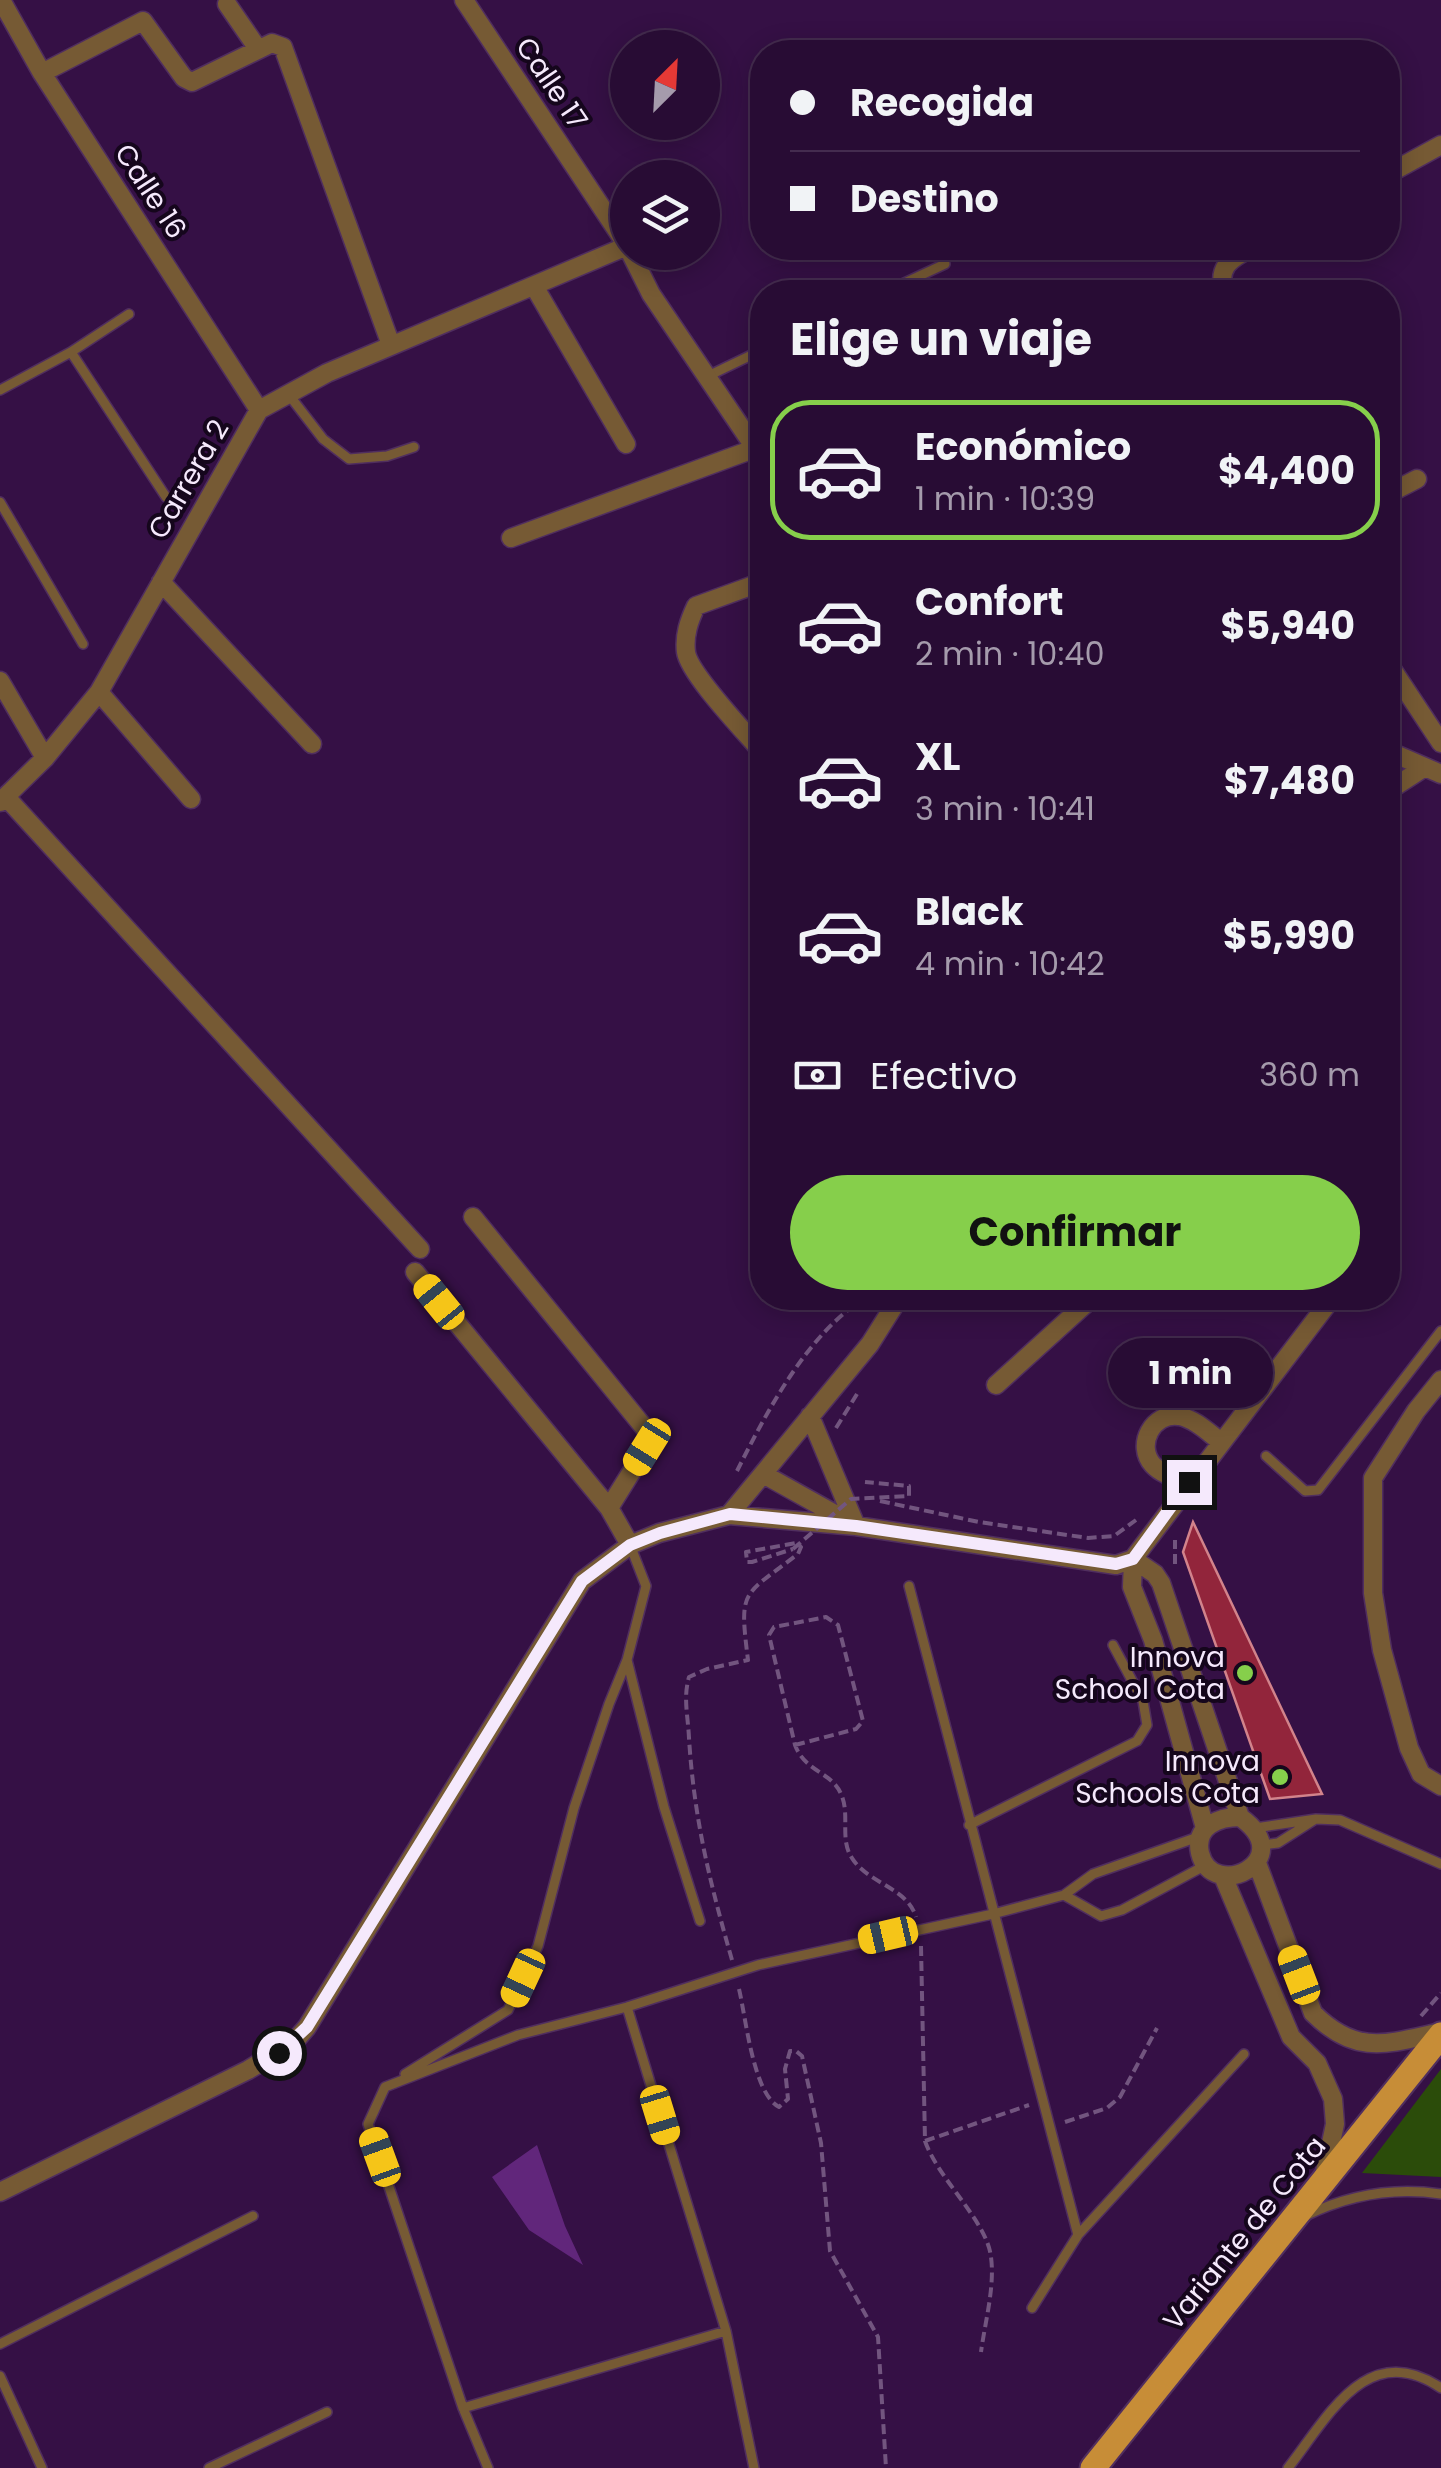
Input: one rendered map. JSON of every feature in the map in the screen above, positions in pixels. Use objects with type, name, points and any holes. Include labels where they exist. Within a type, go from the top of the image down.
[{"type":"main road","name":"Variante de Cota","points":[[1093,2468],[1441,2033]]},
{"type":"street","name":"Calle 17","points":[[464,0],[610,222]]},
{"type":"street","points":[[227,4],[258,49]]},
{"type":"street","name":"Calle 16","points":[[2,7],[259,410]]},
{"type":"street","points":[[42,73],[143,21],[184,78],[192,82],[272,43],[283,47],[391,346]]},
{"type":"street","points":[[1400,167],[1441,145]]},
{"type":"street","name":"Carrera 2","points":[[3,799],[100,692],[259,410],[327,373],[610,256]]},
{"type":"street","name":"Calle 17","points":[[639,270],[651,294],[750,432]]},
{"type":"street","points":[[534,286],[626,444]]},
{"type":"street","points":[[511,538],[750,446]]},
{"type":"street","points":[[1400,488],[1416,479]]},
{"type":"street","points":[[161,582],[312,744]]},
{"type":"street","points":[[750,586],[696,606],[687,626],[686,655],[750,738]]},
{"type":"street","points":[[0,681],[44,758]]},
{"type":"street","points":[[1400,681],[1441,743]]},
{"type":"street","points":[[100,692],[191,799]]},
{"type":"street","points":[[1400,755],[1433,770]]},
{"type":"street","points":[[1400,785],[1433,770]]},
{"type":"street","points":[[3,799],[420,1248]]},
{"type":"street","points":[[473,1218],[647,1430],[647,1447],[609,1508]]},
{"type":"street","points":[[415,1272],[609,1508],[630,1545]]},
{"type":"street","points":[[730,1514],[870,1344],[891,1310]]},
{"type":"street","points":[[996,1385],[1079,1310]]},
{"type":"street","points":[[1253,1838],[1242,1875],[1223,1876],[1206,1866],[1200,1852],[1203,1832],[1153,1640],[1132,1587],[1133,1559],[1323,1310]]},
{"type":"street","points":[[1441,1380],[1373,1478],[1373,1594],[1382,1650],[1409,1748],[1421,1774],[1441,1786]]},
{"type":"street","points":[[810,1416],[856,1526]]},
{"type":"street","points":[[1189,1482],[1164,1474],[1150,1463],[1145,1447],[1148,1430],[1161,1419],[1178,1416],[1220,1442]]},
{"type":"street","points":[[764,1475],[856,1526]]},
{"type":"street","points":[[0,2192],[248,2070],[294,2042],[307,2027],[582,1581],[630,1545],[730,1514],[856,1526],[1116,1564],[1133,1559]]},
{"type":"street","points":[[1133,1559],[1161,1583],[1313,2013],[1331,2031],[1352,2042],[1384,2045],[1441,2033]]},
{"type":"street","points":[[1203,1832],[1220,1817],[1253,1838]]},
{"type":"street","points":[[1223,1876],[1291,2037],[1317,2062],[1333,2099],[1334,2124],[1322,2184]]},
{"type":"lane","points":[[911,280],[945,264]]},
{"type":"lane","points":[[0,390],[71,352],[129,314]]},
{"type":"lane","points":[[71,352],[166,497]]},
{"type":"lane","points":[[708,376],[750,356]]},
{"type":"lane","points":[[289,395],[322,438],[350,459],[387,456],[414,446]]},
{"type":"lane","points":[[0,502],[82,644]]},
{"type":"lane","points":[[1266,1456],[1305,1491],[1318,1490],[1441,1331]]},
{"type":"lane","points":[[488,2468],[368,2124],[385,2087],[508,2010],[538,1946],[574,1808],[608,1704],[627,1660],[646,1586],[630,1545]]},
{"type":"lane","points":[[908,1586],[1078,2235]]},
{"type":"lane","points":[[969,1825],[1137,1741],[1146,1725],[1142,1701],[1113,1644]]},
{"type":"lane","points":[[627,1660],[664,1806],[700,1921]]},
{"type":"lane","points":[[1253,1838],[1278,1843],[1316,1819]]},
{"type":"lane","points":[[1253,1838],[1316,1819],[1340,1820],[1441,1864]]},
{"type":"lane","points":[[385,2087],[518,2034],[736,1972],[1064,1895],[1094,1874],[1203,1832]]},
{"type":"lane","points":[[1064,1895],[1102,1916],[1122,1910],[1206,1866]]},
{"type":"lane","points":[[627,2006],[726,2331],[754,2468]]},
{"type":"lane","points":[[1032,2308],[1078,2235],[1244,2054]]},
{"type":"lane","points":[[1294,2221],[1327,2205],[1363,2195],[1400,2191],[1441,2194]]},
{"type":"lane","points":[[0,2344],[253,2216]]},
{"type":"lane","points":[[464,2408],[726,2331]]},
{"type":"lane","points":[[1288,2468],[1346,2394],[1364,2379],[1386,2372],[1406,2372],[1423,2376],[1441,2388]]},
{"type":"lane","points":[[0,2376],[42,2468]]},
{"type":"lane","points":[[210,2468],[230,2464],[328,2412]]},
{"type":"path","points":[[732,1482],[761,1425],[806,1356],[832,1322],[849,1310]]},
{"type":"path","points":[[865,1482],[909,1486],[909,1496],[851,1499],[806,1538],[793,1550],[752,1562],[747,1562],[746,1552],[779,1544],[796,1543],[802,1547],[749,1592],[742,1612],[748,1660],[688,1677],[684,1695],[704,1862],[736,1972],[760,2086],[768,2101],[779,2107],[788,2099],[786,2069],[790,2052],[802,2056],[822,2143],[830,2251],[878,2337],[886,2468]]},
{"type":"path","points":[[861,1493],[880,1502],[979,1522],[1088,1538],[1114,1536],[1139,1518]]},
{"type":"path","points":[[795,1745],[856,1730],[862,1721],[838,1625],[826,1617],[770,1630],[795,1745],[800,1759],[839,1788],[844,1800],[845,1844],[850,1858],[904,1898],[913,1907],[921,1928],[925,2141],[936,2166],[986,2240],[991,2258],[981,2352]]},
{"type":"path","points":[[1051,2126],[1107,2108],[1120,2097],[1157,2028]]},
{"type":"path","points":[[925,2141],[1041,2101]]},
{"type":"green space","points":[[1441,2069],[1441,2177],[1362,2173]]},
{"type":"shaded area","points":[[537,2145],[583,2265],[529,2230],[492,2177]]},
{"type":"building","name":"Innova School Cota","points":[[1193,1522],[1322,1794],[1270,1799],[1183,1552]]},
{"type":"place","name":"Innova School Cota","points":[[1245,1673]]},
{"type":"place","name":"Innova Schools Cota","points":[[1280,1777]]},
{"type":"route","points":[[279,2053],[307,2027],[582,1581],[630,1545],[730,1514],[856,1526],[1116,1564],[1133,1559],[1189,1482]]}]
